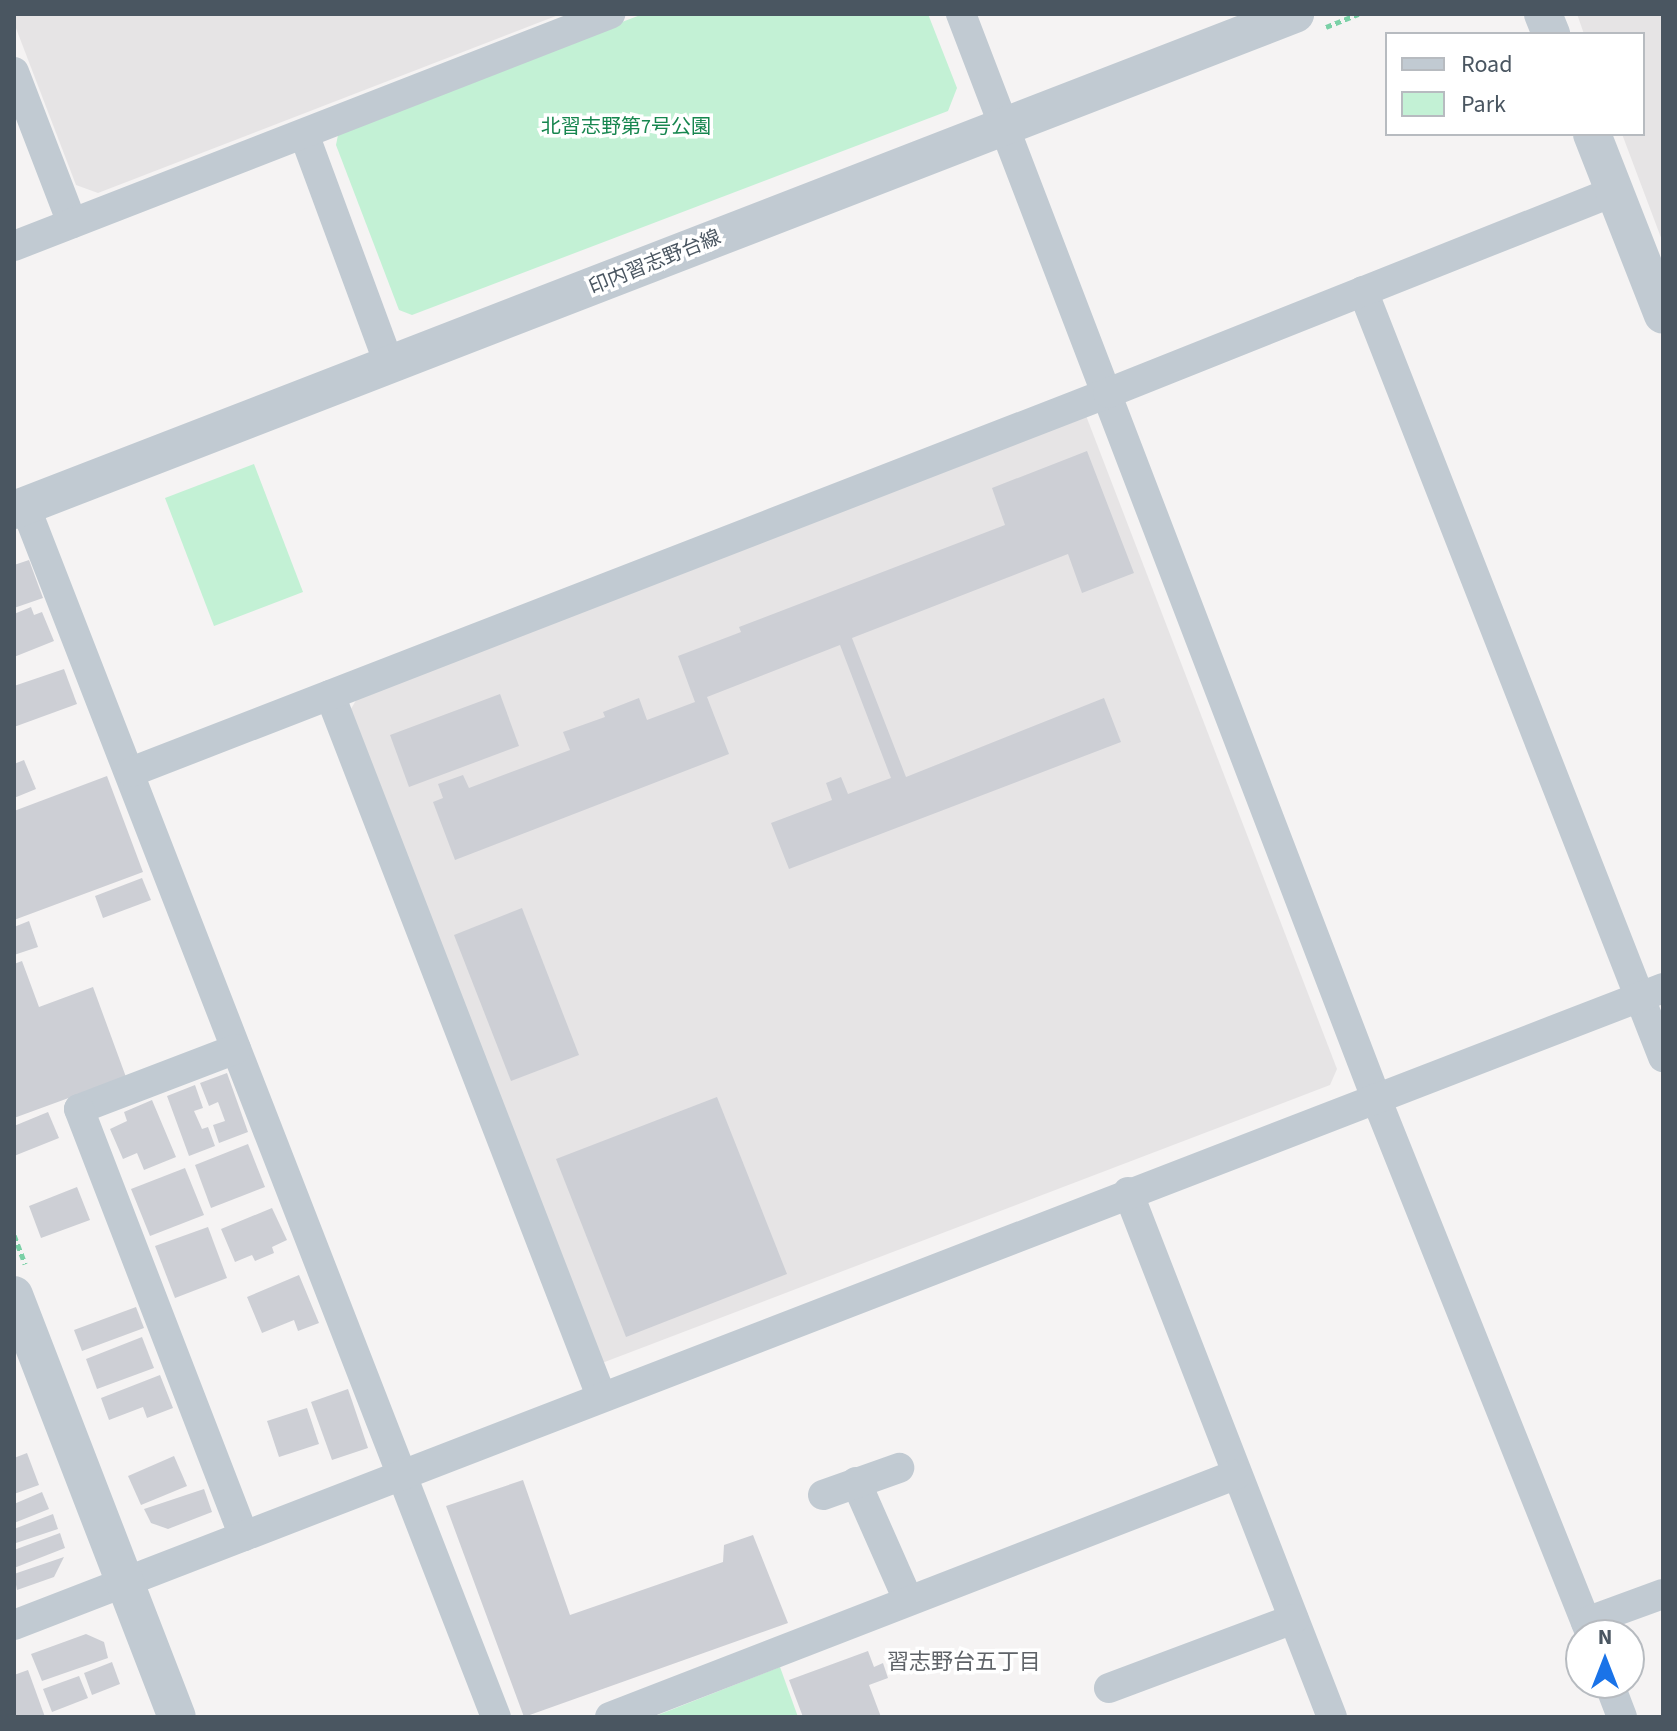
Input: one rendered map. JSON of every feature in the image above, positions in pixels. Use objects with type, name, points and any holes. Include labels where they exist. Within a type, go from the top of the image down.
[{"type":"street","points":[[14,246],[610,14]]},
{"type":"street","points":[[961,14],[1376,1098],[1584,1619]]},
{"type":"street","name":"印内習志野台線","points":[[20,508],[1295,14]]},
{"type":"street","points":[[14,72],[72,223]]},
{"type":"street","points":[[304,134],[390,367]]},
{"type":"street","points":[[1593,136],[1663,315]]},
{"type":"street","points":[[131,772],[1108,393],[1615,191]]},
{"type":"street","points":[[1363,291],[1651,992],[1663,1057]]},
{"type":"street","points":[[20,508],[131,772],[236,1049],[404,1472],[496,1717]]},
{"type":"street","points":[[330,695],[601,1396]]},
{"type":"street","points":[[14,1625],[1651,992]]},
{"type":"street","points":[[236,1049],[79,1109],[244,1536]]},
{"type":"street","points":[[1128,1192],[1332,1717]]},
{"type":"street","points":[[14,1295],[177,1717]]},
{"type":"street","points":[[823,1495],[899,1468]]},
{"type":"street","points":[[610,1717],[1237,1474]]},
{"type":"street","points":[[856,1482],[908,1600]]},
{"type":"street","points":[[1608,1619],[1663,1594]]},
{"type":"street","points":[[1109,1688],[1294,1619]]},
{"type":"shaded area","points":[[14,14],[561,14],[98,193],[76,185],[14,23]]},
{"type":"shaded area","points":[[1577,14],[1663,14],[1663,243],[1623,136],[1645,136],[1645,32],[1583,32]]},
{"type":"shaded area","points":[[1085,413],[1337,1069],[1330,1085],[602,1363],[351,709],[359,695]]},
{"type":"green space","name":"北習志野第7号公園","points":[[643,14],[928,14],[957,88],[948,111],[412,315],[399,310],[336,145],[339,130]]},
{"type":"green space","points":[[254,464],[303,592],[214,626],[165,498]]},
{"type":"green space","points":[[780,1667],[798,1717],[653,1717]]},
{"type":"building","points":[[1087,451],[1134,573],[1082,593],[1068,554],[852,638],[906,777],[1104,698],[1121,742],[789,869],[771,823],[832,800],[826,783],[841,777],[848,794],[891,778],[840,645],[707,697],[729,754],[455,860],[433,802],[443,798],[438,784],[463,775],[469,788],[570,750],[563,732],[605,717],[603,712],[639,698],[647,720],[695,702],[678,656],[741,632],[739,627],[1005,525],[992,488]]},
{"type":"building","points":[[29,560],[43,598],[14,608],[14,565]]},
{"type":"building","points":[[31,607],[34,615],[42,612],[54,641],[14,657],[14,614]]},
{"type":"building","points":[[64,669],[77,704],[14,727],[14,686]]},
{"type":"building","points":[[500,694],[519,746],[409,787],[390,735]]},
{"type":"building","points":[[24,760],[36,789],[14,798],[14,764]]},
{"type":"building","points":[[107,776],[143,872],[14,920],[14,811]]},
{"type":"building","points":[[142,878],[151,900],[103,918],[95,896]]},
{"type":"building","points":[[522,908],[579,1055],[511,1081],[454,935]]},
{"type":"building","points":[[29,921],[38,947],[14,955],[14,927]]},
{"type":"building","points":[[22,961],[39,1007],[93,987],[126,1077],[14,1118],[14,964]]},
{"type":"building","points":[[227,1073],[248,1132],[219,1143],[213,1125],[225,1121],[218,1102],[209,1106],[200,1083]]},
{"type":"building","points":[[195,1085],[203,1108],[194,1111],[202,1129],[208,1127],[215,1146],[189,1156],[167,1096]]},
{"type":"building","points":[[717,1097],[787,1274],[626,1337],[556,1159]]},
{"type":"building","points":[[152,1100],[176,1157],[144,1170],[137,1153],[123,1159],[110,1129],[127,1121],[124,1112]]},
{"type":"building","points":[[48,1112],[59,1138],[14,1156],[14,1126]]},
{"type":"building","points":[[248,1144],[265,1187],[211,1208],[195,1165]]},
{"type":"building","points":[[185,1168],[204,1215],[150,1236],[131,1189]]},
{"type":"building","points":[[77,1187],[90,1220],[41,1238],[29,1206]]},
{"type":"building","points":[[272,1208],[287,1240],[272,1247],[274,1253],[255,1261],[252,1255],[235,1262],[221,1229]]},
{"type":"building","points":[[208,1227],[227,1278],[175,1298],[155,1246]]},
{"type":"building","points":[[299,1275],[319,1323],[298,1331],[294,1320],[262,1333],[247,1297]]},
{"type":"building","points":[[136,1307],[144,1328],[82,1351],[74,1330]]},
{"type":"building","points":[[142,1337],[154,1368],[97,1389],[86,1359]]},
{"type":"building","points":[[160,1375],[173,1408],[147,1418],[143,1407],[109,1420],[101,1398]]},
{"type":"building","points":[[348,1389],[368,1448],[332,1460],[311,1402]]},
{"type":"building","points":[[307,1408],[319,1444],[279,1457],[267,1421]]},
{"type":"building","points":[[27,1453],[39,1485],[14,1494],[14,1458]]},
{"type":"building","points":[[174,1456],[187,1486],[141,1505],[128,1476]]},
{"type":"building","points":[[523,1480],[570,1615],[723,1562],[724,1545],[753,1535],[788,1623],[524,1717],[446,1506]]},
{"type":"building","points":[[204,1489],[212,1512],[168,1529],[151,1523],[144,1509]]},
{"type":"building","points":[[42,1492],[49,1509],[14,1523],[14,1504]]},
{"type":"building","points":[[53,1514],[58,1529],[16,1543],[14,1529]]},
{"type":"building","points":[[60,1533],[65,1548],[14,1568],[14,1550]]},
{"type":"building","points":[[64,1557],[54,1577],[17,1590],[14,1574]]},
{"type":"building","points":[[86,1634],[104,1642],[108,1658],[42,1681],[31,1654]]},
{"type":"building","points":[[868,1651],[874,1667],[883,1663],[888,1678],[869,1685],[881,1717],[803,1717],[789,1680]]},
{"type":"building","points":[[112,1662],[120,1684],[92,1695],[84,1673]]},
{"type":"building","points":[[28,1670],[45,1717],[14,1717],[14,1675]]},
{"type":"building","points":[[79,1676],[88,1698],[52,1712],[43,1689]]},
{"type":"district","name":"習志野台五丁目","points":[[964,1663]]}]
